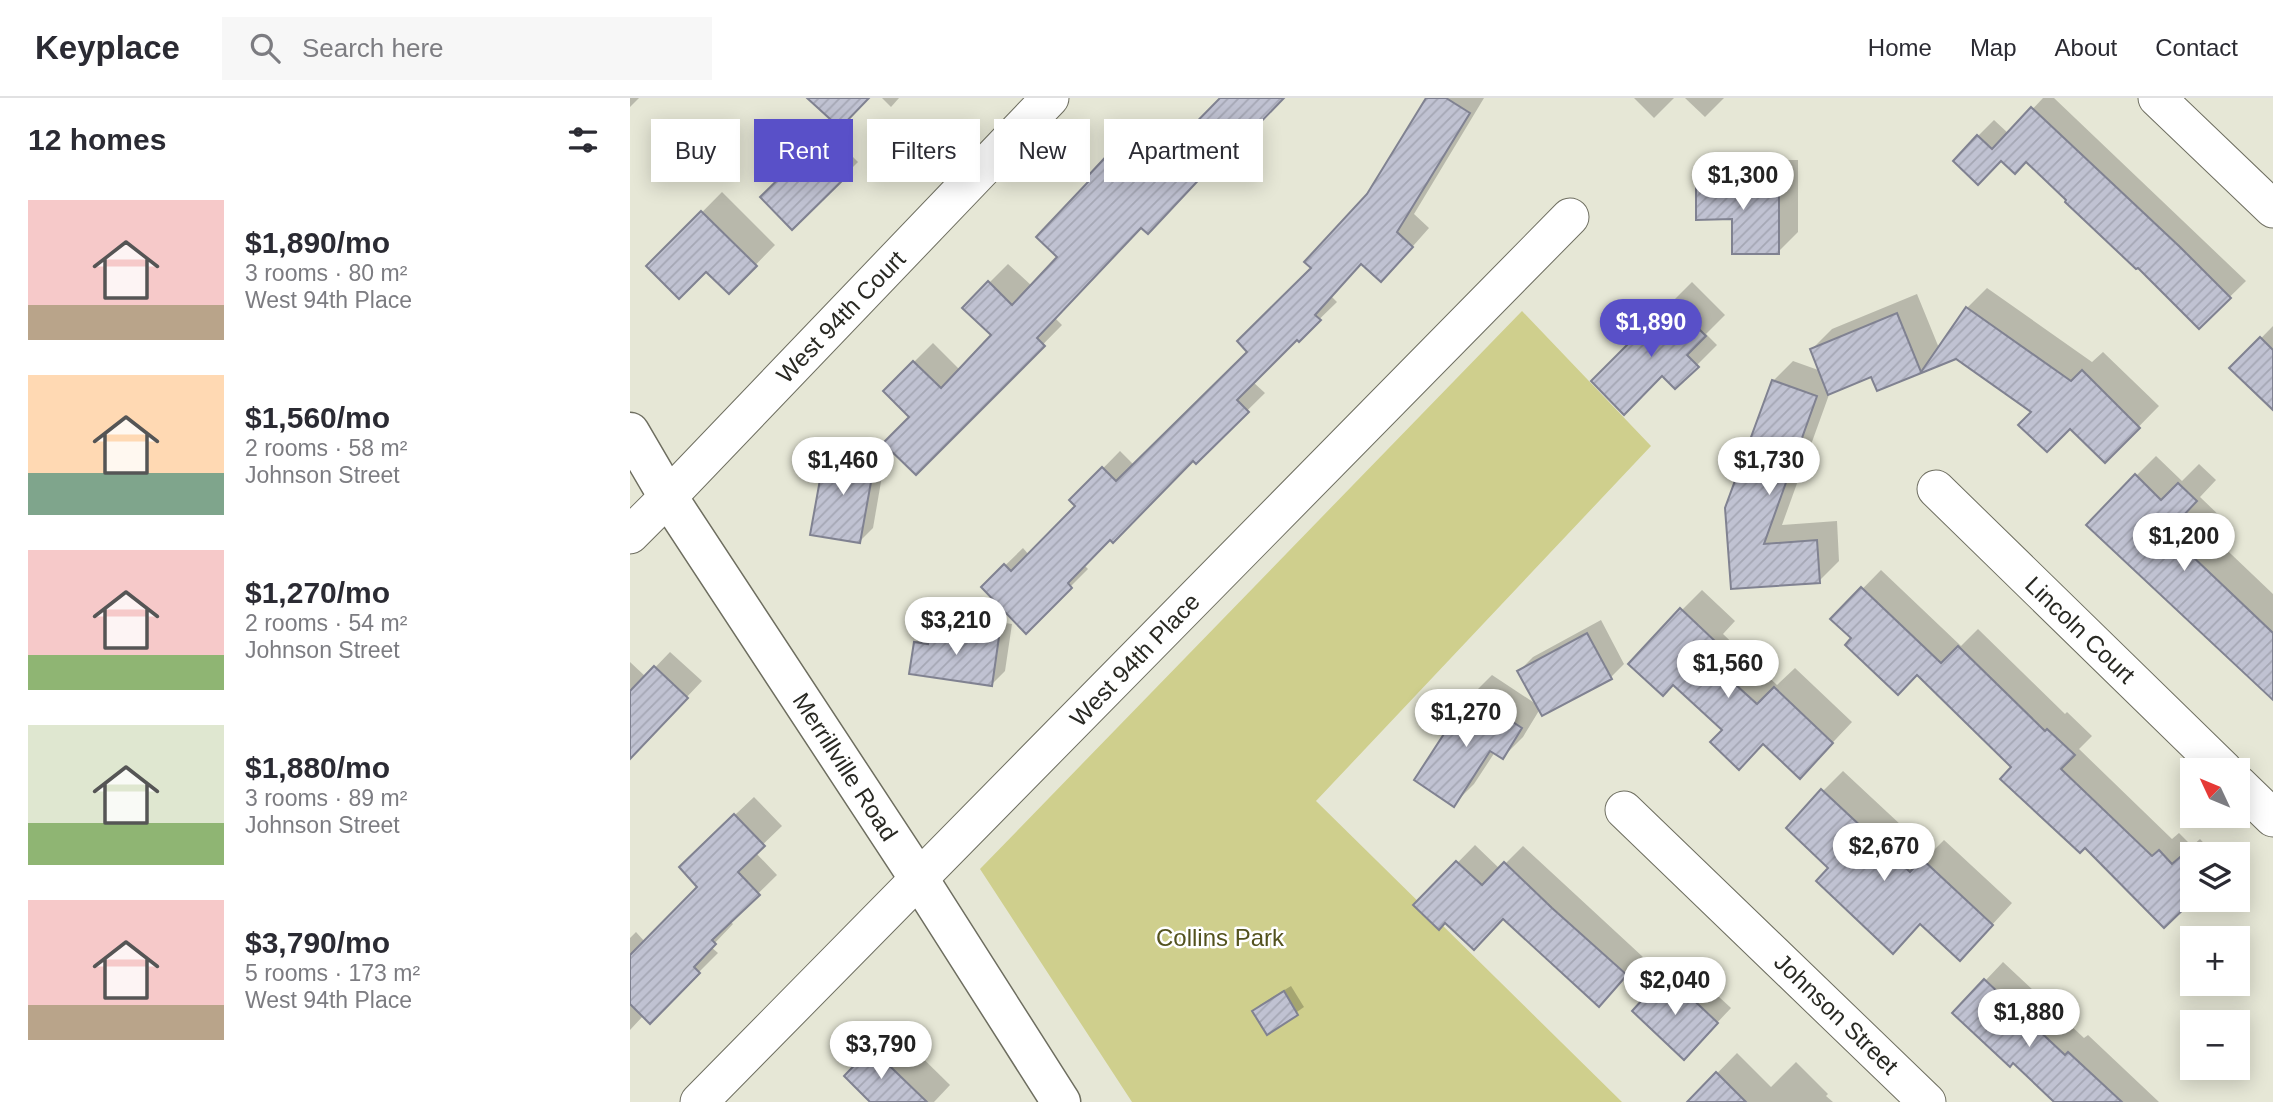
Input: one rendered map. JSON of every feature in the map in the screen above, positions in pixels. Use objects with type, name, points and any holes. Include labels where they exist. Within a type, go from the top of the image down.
[{"type":"street","name":"West 94th Court","points":[[630,535],[1050,98]]},
{"type":"street","points":[[2157,98],[2266,189]]},
{"type":"street","name":"West 94th Place","points":[[699,1102],[1570,217]]},
{"type":"street","name":"Merrillville Road","points":[[630,432],[668,497],[919,879],[1061,1102]]},
{"type":"street","name":"Lincoln Court","points":[[1936,489],[2212,758]]},
{"type":"street","points":[[2250,796],[2273,818]]},
{"type":"street","name":"Johnson Street","points":[[1624,810],[1927,1102]]},
{"type":"green space","name":"Collins Park","points":[[1522,311],[1651,446],[1316,801],[1622,1102],[1132,1102],[980,869]]},
{"type":"building","points":[[807,98],[869,98],[849,119],[830,119]]},
{"type":"building","points":[[1220,98],[1284,98],[1263,120],[1199,119]]},
{"type":"building","points":[[1426,98],[1446,98],[1470,113],[1397,232],[1413,247],[1381,282],[1361,264],[1315,315],[1321,320],[1237,400],[1249,412],[1196,464],[1193,461],[1113,543],[1110,540],[1068,583],[1072,588],[1026,634],[981,587],[1004,564],[1011,571],[1075,506],[1069,500],[1102,467],[1116,481],[1247,352],[1237,341],[1311,268],[1304,262],[1367,194]]},
{"type":"building","points":[[2031,107],[2231,298],[2199,329],[2026,162],[2015,174],[2001,161],[1978,185],[1953,161],[1977,135],[1992,149]]},
{"type":"building","points":[[1104,159],[1104,182],[1197,182],[1148,234],[1141,228],[1037,338],[1045,346],[916,475],[883,443],[909,417],[883,391],[913,361],[941,388],[991,335],[962,308],[988,281],[1012,305],[1057,257],[1036,237],[1090,182],[1090,174]]},
{"type":"building","points":[[1696,180],[1779,180],[1779,254],[1732,254],[1732,219],[1696,220]]},
{"type":"building","points":[[775,182],[841,182],[792,230],[760,197]]},
{"type":"building","points":[[701,211],[757,266],[729,294],[706,272],[679,299],[646,266]]},
{"type":"building","points":[[1671,301],[1706,336],[1687,355],[1699,367],[1675,389],[1662,376],[1624,415],[1591,381]]},
{"type":"building","points":[[1966,307],[2071,381],[2082,370],[2140,428],[2105,463],[2070,429],[2047,452],[2018,425],[2031,412],[1956,359],[1877,391],[1871,377],[1828,395],[1810,349],[1897,313],[1921,372]]},
{"type":"building","points":[[2260,337],[2273,350],[2273,410],[2229,368]]},
{"type":"building","points":[[1772,380],[1817,396],[1764,544],[1817,540],[1820,583],[1731,589],[1725,508]]},
{"type":"building","points":[[825,452],[875,460],[860,543],[810,535]]},
{"type":"building","points":[[2135,474],[2161,500],[2178,483],[2197,501],[2181,518],[2205,541],[2191,555],[2273,633],[2273,700],[2086,525]]},
{"type":"building","points":[[1861,587],[1941,663],[1958,646],[2045,731],[2047,729],[2075,755],[2061,769],[2152,856],[2159,850],[2172,864],[2180,857],[2181,912],[2164,928],[2085,848],[2080,853],[2000,779],[2011,767],[1917,675],[1898,695],[1845,645],[1851,638],[1830,619]]},
{"type":"building","points":[[1680,608],[1716,642],[1704,656],[1757,704],[1774,687],[1833,743],[1800,779],[1763,744],[1739,770],[1710,742],[1722,730],[1673,685],[1663,696],[1628,664]]},
{"type":"building","points":[[931,627],[999,637],[992,686],[909,674],[914,642],[928,644]]},
{"type":"building","points":[[1587,633],[1612,679],[1542,716],[1517,671]]},
{"type":"building","points":[[654,666],[688,698],[630,759],[630,691]]},
{"type":"building","points":[[1470,694],[1522,728],[1503,759],[1490,751],[1454,807],[1414,780]]},
{"type":"building","points":[[1821,789],[1910,872],[1922,859],[1993,925],[1960,961],[1920,924],[1893,954],[1816,881],[1828,868],[1786,828]]},
{"type":"building","points":[[734,814],[765,846],[738,872],[760,895],[712,940],[716,944],[694,967],[700,973],[650,1024],[630,1004],[630,955],[697,887],[679,867]]},
{"type":"building","points":[[1456,861],[1482,885],[1504,862],[1627,975],[1599,1007],[1503,919],[1474,950],[1445,923],[1439,930],[1413,905]]},
{"type":"building","points":[[1666,974],[1718,1023],[1684,1060],[1632,1011]]},
{"type":"building","points":[[1984,979],[2065,1055],[2068,1052],[2122,1102],[2054,1102],[2013,1063],[2010,1067],[1952,1013]]},
{"type":"building","points":[[1284,991],[1298,1015],[1267,1035],[1252,1011]]},
{"type":"building","points":[[871,1048],[927,1102],[870,1102],[844,1076]]},
{"type":"building","points":[[1716,1072],[1746,1102],[1687,1102]]}]
